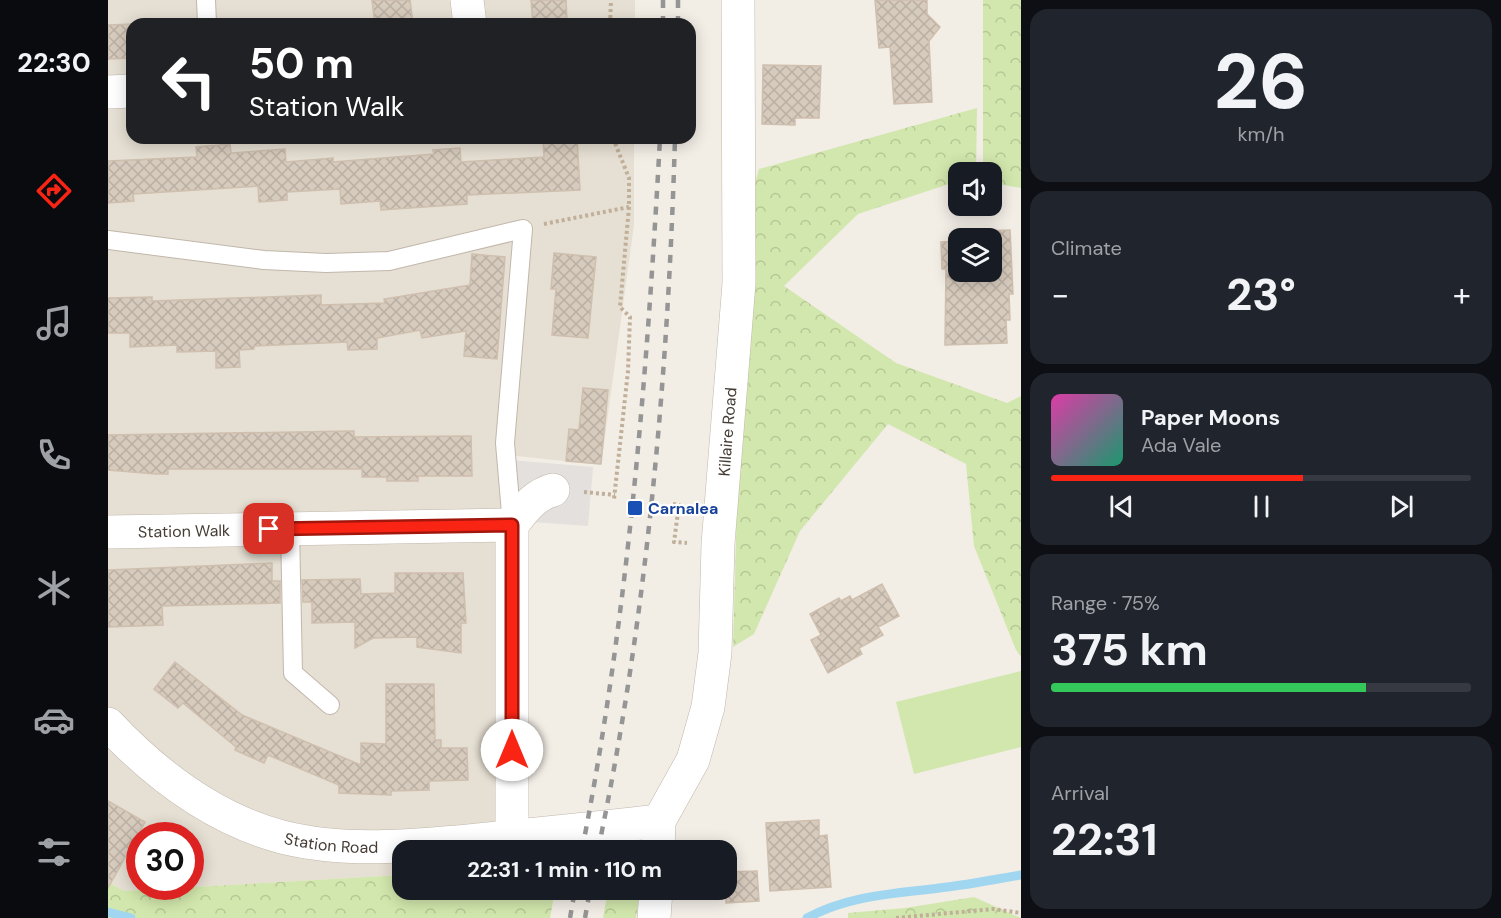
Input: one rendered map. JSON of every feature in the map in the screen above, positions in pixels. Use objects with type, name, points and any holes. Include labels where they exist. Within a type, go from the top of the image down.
[{"type":"street","points":[[467,0],[469,18]]},
{"type":"street","name":"Killaire Road","points":[[659,836],[693,760],[708,707],[716,653],[718,544],[738,283],[738,0]]},
{"type":"street","points":[[108,92],[126,91]]},
{"type":"street","points":[[512,837],[512,525],[528,505],[543,493],[553,490]]},
{"type":"street","name":"Station Walk","points":[[108,532],[512,525]]},
{"type":"street","name":"Station Road","points":[[108,724],[142,757],[195,799],[241,822],[282,837],[347,846],[427,845],[512,837],[659,836]]},
{"type":"street","points":[[654,918],[655,900]]},
{"type":"lane","points":[[206,0],[207,18]]},
{"type":"lane","points":[[108,240],[264,260],[326,263],[388,261],[523,229],[506,443],[512,525]]},
{"type":"lane","points":[[290,529],[293,673],[330,705]]},
{"type":"path","points":[[610,0],[610,18]]},
{"type":"path","points":[[614,499],[628,370],[630,317],[620,307],[629,207],[629,178],[615,144]]},
{"type":"path","points":[[523,229],[629,207]]},
{"type":"path","points":[[673,504],[679,505],[674,542]]},
{"type":"path","points":[[896,918],[993,909],[1021,913]]},
{"type":"shaded area","points":[[108,0],[635,0],[635,18],[126,18],[126,144],[634,144],[634,225],[601,465],[508,455],[499,838],[392,840],[392,876],[204,886],[204,822],[126,822],[126,891],[108,882]]},
{"type":"shaded area","points":[[510,460],[593,467],[588,526],[506,520]]},
{"type":"green space","points":[[983,0],[1021,0],[1021,188],[1002,185],[1002,162],[983,162]]},
{"type":"green space","points":[[977,108],[976,162],[948,162],[948,184],[858,214],[784,286],[896,363],[1007,403],[1021,396],[1021,656],[1016,650],[974,546],[966,464],[888,424],[800,531],[754,634],[733,647],[745,217],[759,169]]},
{"type":"green space","points":[[1021,671],[1021,747],[914,774],[896,702]]},
{"type":"green space","points":[[392,876],[392,900],[553,900],[550,918],[108,918],[108,882],[126,891],[126,900],[204,900],[204,886]]},
{"type":"green space","points":[[974,897],[1021,918],[848,918],[848,913],[905,908]]},
{"type":"green space","points":[[606,900],[639,900],[636,918],[603,918]]},
{"type":"building","points":[[372,0],[410,0],[412,18],[374,18]]},
{"type":"building","points":[[531,0],[566,0],[567,18],[532,18]]},
{"type":"building","points":[[875,0],[927,0],[927,14],[940,27],[929,41],[932,102],[894,104],[890,47],[879,48]]},
{"type":"building","points":[[126,24],[126,58],[108,59],[108,25]]},
{"type":"building","points":[[763,65],[821,66],[819,118],[795,118],[795,125],[762,124]]},
{"type":"building","points":[[230,144],[231,153],[285,149],[286,162],[333,158],[333,162],[434,154],[433,150],[460,148],[461,162],[544,157],[543,144],[577,144],[580,190],[467,195],[467,204],[381,210],[380,201],[341,204],[340,189],[287,192],[287,200],[259,202],[258,186],[133,194],[134,201],[108,203],[108,161],[197,157],[196,147]]},
{"type":"building","points":[[1002,230],[1010,230],[1013,294],[1009,294],[1010,320],[1006,320],[1007,343],[945,345],[946,269],[942,269],[941,242],[948,242],[948,282],[1002,282]]},
{"type":"building","points":[[554,253],[596,257],[588,338],[552,335],[556,289],[551,289]]},
{"type":"building","points":[[472,254],[505,257],[497,359],[464,356],[466,331],[422,338],[420,330],[377,338],[377,349],[348,350],[347,342],[254,346],[254,349],[239,350],[240,367],[216,368],[216,351],[177,352],[177,345],[130,347],[130,333],[108,333],[108,298],[152,297],[152,301],[321,295],[321,305],[385,303],[384,299],[470,285]]},
{"type":"building","points":[[583,388],[608,390],[601,464],[566,461],[569,429],[579,430]]},
{"type":"building","points":[[354,431],[354,437],[471,436],[472,476],[418,476],[418,481],[387,481],[387,477],[362,477],[362,469],[168,469],[168,474],[108,470],[108,435]]},
{"type":"building","points":[[272,563],[272,581],[280,581],[280,603],[162,606],[163,625],[108,627],[108,570]]},
{"type":"building","points":[[395,573],[463,573],[466,623],[461,623],[461,653],[417,647],[417,637],[373,638],[355,648],[355,622],[312,623],[312,602],[303,602],[302,580],[360,579],[361,594],[395,593]]},
{"type":"building","points":[[882,584],[899,616],[878,627],[883,635],[859,648],[862,654],[828,673],[811,640],[821,635],[810,614],[839,598],[841,601],[850,596],[852,600]]},
{"type":"building","points":[[175,662],[242,715],[361,765],[361,743],[386,744],[386,684],[434,684],[435,740],[441,740],[441,748],[467,748],[468,780],[429,781],[429,790],[391,791],[391,795],[339,793],[339,785],[268,755],[264,763],[235,750],[236,747],[183,703],[178,708],[154,689]]},
{"type":"building","points":[[108,801],[145,822],[126,822],[126,856],[108,888]]},
{"type":"building","points":[[819,820],[819,836],[827,835],[831,887],[770,891],[766,823]]},
{"type":"building","points":[[757,871],[759,901],[726,903],[726,900],[737,900],[737,872]]},
{"type":"waterway","points":[[807,918],[858,899],[1021,875]]},
{"type":"waterway","points":[[108,912],[131,918]]},
{"type":"railway","points":[[663,0],[663,18]]},
{"type":"railway","points":[[678,0],[678,18]]},
{"type":"railway","points":[[584,840],[612,673],[633,496],[649,317],[660,144]]},
{"type":"railway","points":[[600,840],[630,674],[652,496],[667,317],[675,144]]},
{"type":"railway","points":[[570,918],[573,900]]},
{"type":"railway","points":[[585,918],[588,900]]},
{"type":"place","name":"Carnalea","points":[[635,508]]},
{"type":"route","points":[[269,529],[512,525],[512,750]]}]
